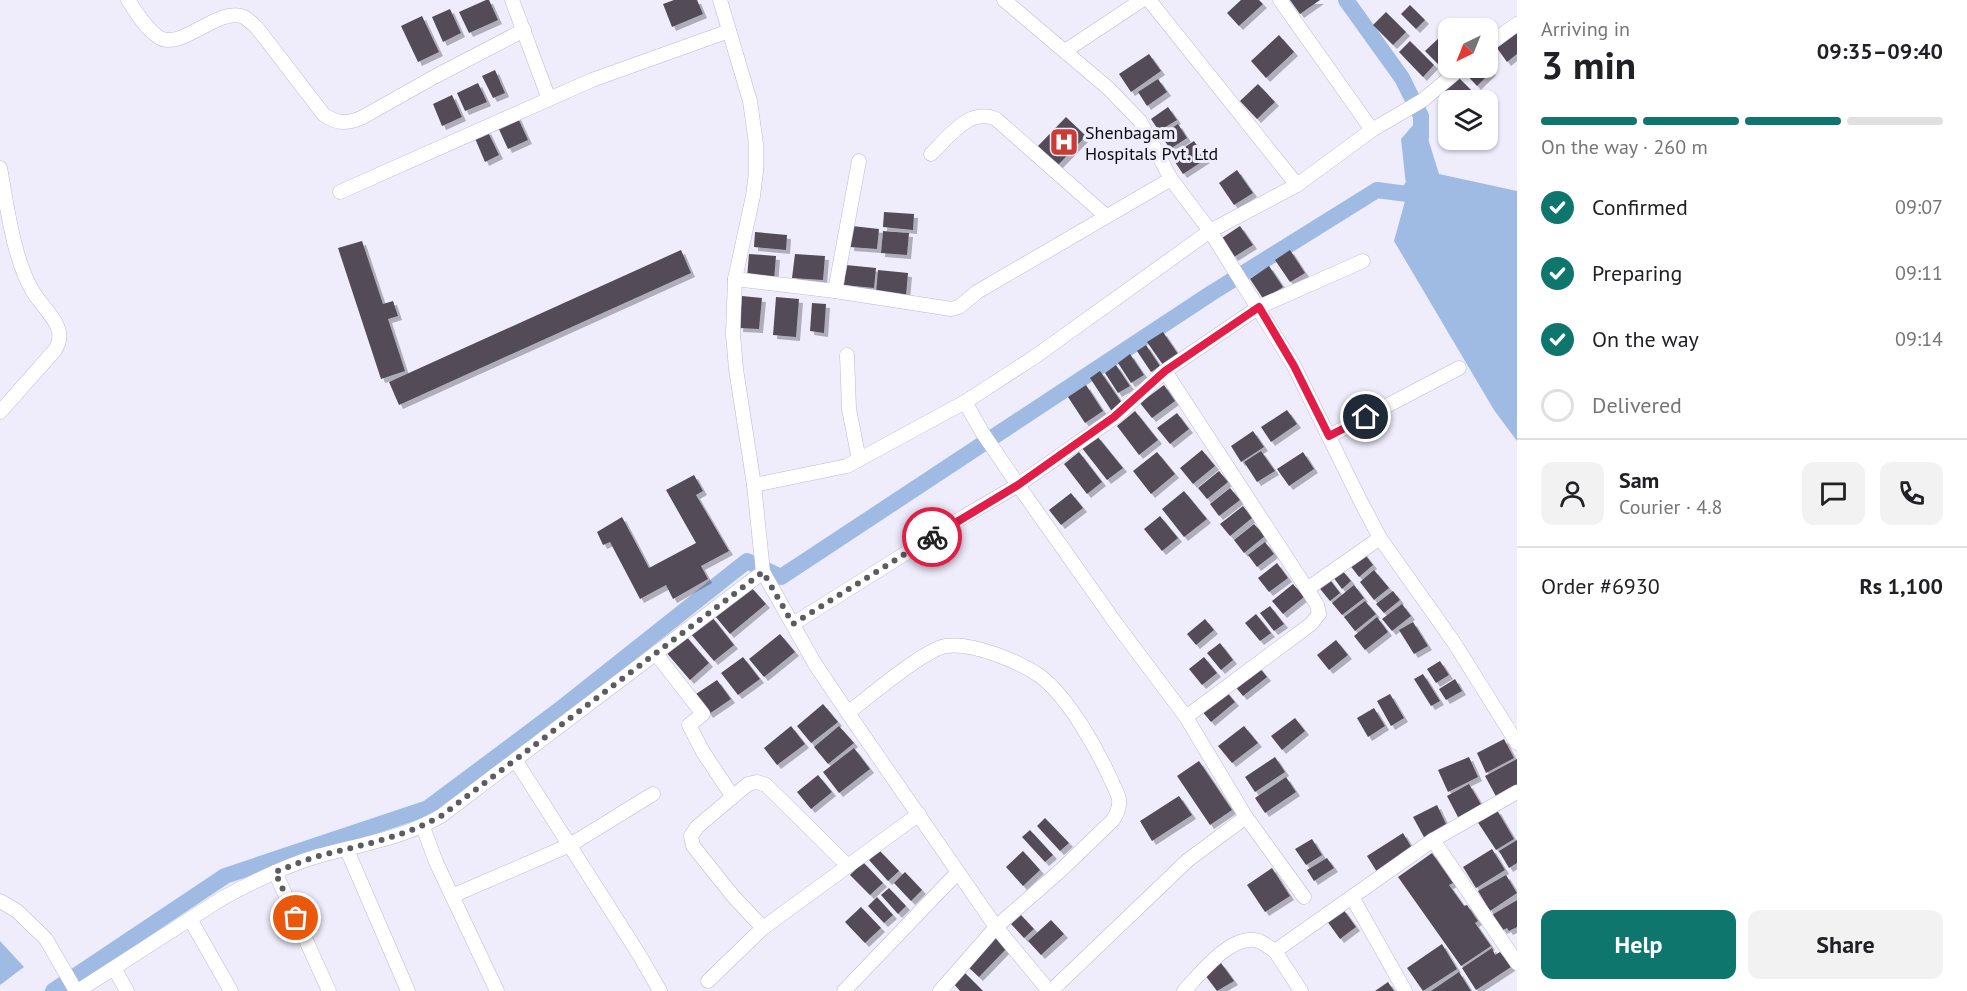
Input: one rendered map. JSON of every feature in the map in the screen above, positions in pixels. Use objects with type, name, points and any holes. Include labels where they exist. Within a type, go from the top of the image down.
[{"type":"street","points":[[128,0],[157,36],[165,40],[177,39],[219,19],[234,15],[245,18],[258,29],[324,115],[335,122],[352,122],[363,117],[434,76],[524,30]]},
{"type":"street","points":[[512,0],[549,99]]},
{"type":"street","points":[[720,0],[750,101],[756,144],[753,196],[735,279],[733,334],[763,568],[815,664],[996,927],[1050,991],[1188,860],[1246,817]]},
{"type":"street","points":[[1004,0],[1108,88],[1140,121],[1171,178],[1210,231],[1294,366],[1380,538],[1453,641],[1517,743]]},
{"type":"street","points":[[1065,51],[1142,0]]},
{"type":"street","points":[[1149,0],[1297,185]]},
{"type":"street","points":[[1280,0],[1372,130]]},
{"type":"street","points":[[1498,38],[1517,24]]},
{"type":"street","points":[[340,192],[592,80],[729,32]]},
{"type":"street","points":[[753,484],[830,470],[859,460],[965,402],[1033,358],[1210,231],[1297,185],[1372,130],[1423,100],[1449,78]]},
{"type":"street","points":[[931,154],[964,122],[975,116],[987,115],[996,119],[1106,216]]},
{"type":"street","points":[[835,291],[860,161]]},
{"type":"street","points":[[0,168],[11,226],[23,270],[32,289],[58,326],[61,334],[61,342],[55,350],[0,412]]},
{"type":"street","points":[[735,279],[835,291],[951,309],[959,307],[977,292],[1171,178]]},
{"type":"street","points":[[793,624],[1018,485],[1114,417],[1165,371],[1259,307],[1363,261]]},
{"type":"street","points":[[847,355],[849,409],[859,460]]},
{"type":"street","points":[[1329,436],[1459,368]]},
{"type":"street","points":[[1165,371],[1317,605],[1319,614],[1311,624],[1186,717]]},
{"type":"street","points":[[965,402],[982,432],[1018,485],[1117,625],[1186,717],[1246,817],[1304,897]]},
{"type":"street","points":[[1306,589],[1380,538]]},
{"type":"street","points":[[0,901],[17,911],[46,939],[73,984],[114,968],[220,899],[275,872],[317,857],[393,838],[423,827],[461,803],[656,654],[763,568]]},
{"type":"street","points":[[848,712],[927,652],[943,646],[962,645],[1018,663],[1041,677],[1069,708],[1100,756],[1119,798],[1118,812],[1113,820],[1060,871],[996,927],[940,991]]},
{"type":"street","points":[[656,654],[703,714],[689,725],[703,752],[733,797]]},
{"type":"street","points":[[516,761],[660,991]]},
{"type":"street","points":[[763,928],[733,896],[693,846],[691,836],[697,827],[747,784],[757,782],[766,785],[848,866]]},
{"type":"street","points":[[1275,951],[1433,840],[1517,793]]},
{"type":"street","points":[[452,896],[570,845],[653,794]]},
{"type":"street","points":[[708,981],[763,928],[919,814]]},
{"type":"street","points":[[423,827],[436,862],[497,991]]},
{"type":"street","points":[[1433,840],[1517,963]]},
{"type":"street","points":[[347,850],[408,991]]},
{"type":"street","points":[[275,872],[329,991]]},
{"type":"street","points":[[844,991],[958,872]]},
{"type":"street","points":[[1352,897],[1405,991]]},
{"type":"street","points":[[189,919],[231,991]]},
{"type":"street","points":[[1184,991],[1221,953],[1237,942],[1258,941],[1275,951],[1300,991]]},
{"type":"street","points":[[114,968],[128,991]]},
{"type":"water","points":[[1421,116],[1439,174],[1517,191],[1517,441],[1494,410],[1394,241],[1407,194],[1401,139]]},
{"type":"water","points":[[0,941],[24,967],[0,985]]},
{"type":"building","points":[[489,0],[498,20],[469,33],[459,12]]},
{"type":"building","points":[[674,0],[697,0],[703,14],[672,27],[663,4]]},
{"type":"building","points":[[1241,0],[1259,0],[1263,4],[1239,26],[1227,13]]},
{"type":"building","points":[[1290,0],[1320,0],[1300,14]]},
{"type":"building","points":[[1410,5],[1425,20],[1416,29],[1401,14]]},
{"type":"building","points":[[450,9],[461,33],[443,42],[432,17]]},
{"type":"building","points":[[1386,12],[1406,32],[1393,45],[1373,25]]},
{"type":"building","points":[[422,16],[439,52],[418,62],[401,26]]},
{"type":"building","points":[[1517,33],[1517,54],[1507,62],[1498,47]]},
{"type":"building","points":[[1279,35],[1294,52],[1266,78],[1251,61]]},
{"type":"building","points":[[1438,39],[1438,64],[1425,51]]},
{"type":"building","points":[[1410,41],[1434,65],[1423,77],[1399,52]]},
{"type":"building","points":[[1149,54],[1161,71],[1131,92],[1119,74]]},
{"type":"building","points":[[495,70],[505,93],[493,98],[482,76]]},
{"type":"building","points":[[1453,78],[1459,78],[1471,90],[1444,90],[1442,88]]},
{"type":"building","points":[[1470,78],[1485,78],[1477,86]]},
{"type":"building","points":[[1158,79],[1167,92],[1147,106],[1138,92]]},
{"type":"building","points":[[478,83],[487,102],[465,111],[457,93]]},
{"type":"building","points":[[1258,84],[1275,102],[1257,119],[1240,101]]},
{"type":"building","points":[[452,95],[462,117],[442,126],[433,104]]},
{"type":"building","points":[[1168,107],[1177,120],[1159,131],[1151,119]]},
{"type":"building","points":[[517,116],[528,140],[508,149],[497,125]]},
{"type":"building","points":[[1066,117],[1086,136],[1057,166],[1038,146]]},
{"type":"building","points":[[1178,124],[1187,138],[1170,149],[1161,135]]},
{"type":"building","points":[[487,130],[499,155],[485,162],[474,136]]},
{"type":"building","points":[[1194,141],[1206,159],[1183,174],[1171,156]]},
{"type":"building","points":[[1237,170],[1253,193],[1234,205],[1219,183]]},
{"type":"building","points":[[884,212],[914,214],[913,230],[883,227]]},
{"type":"building","points":[[852,226],[879,229],[877,249],[850,247]]},
{"type":"building","points":[[1240,226],[1253,245],[1234,257],[1222,238]]},
{"type":"building","points":[[883,231],[909,233],[907,255],[881,253]]},
{"type":"building","points":[[755,232],[787,235],[786,250],[754,247]]},
{"type":"building","points":[[362,241],[383,304],[393,301],[398,316],[388,319],[405,371],[381,379],[338,248]]},
{"type":"building","points":[[681,250],[691,273],[399,405],[389,382]]},
{"type":"building","points":[[1290,250],[1305,273],[1290,282],[1275,260]]},
{"type":"building","points":[[749,254],[776,256],[774,280],[747,278]]},
{"type":"building","points":[[795,254],[825,256],[823,280],[792,278]]},
{"type":"building","points":[[846,265],[876,268],[874,288],[844,285]]},
{"type":"building","points":[[1269,266],[1283,287],[1264,300],[1250,279]]},
{"type":"building","points":[[878,270],[908,273],[906,296],[876,293]]},
{"type":"building","points":[[742,296],[762,298],[759,329],[739,328]]},
{"type":"building","points":[[776,297],[799,299],[796,337],[773,335]]},
{"type":"building","points":[[812,303],[826,304],[824,333],[810,331]]},
{"type":"building","points":[[1163,332],[1178,354],[1163,365],[1147,342]]},
{"type":"building","points":[[1146,345],[1160,366],[1151,372],[1137,351]]},
{"type":"building","points":[[1130,354],[1144,375],[1131,383],[1118,363]]},
{"type":"building","points":[[1116,365],[1130,386],[1118,393],[1105,373]]},
{"type":"building","points":[[1100,371],[1124,406],[1113,413],[1090,378]]},
{"type":"building","points":[[1086,385],[1103,411],[1085,423],[1068,397]]},
{"type":"building","points":[[1164,385],[1175,401],[1152,418],[1140,403]]},
{"type":"building","points":[[1287,410],[1297,424],[1271,442],[1261,427]]},
{"type":"building","points":[[1135,411],[1158,440],[1139,455],[1117,426]]},
{"type":"building","points":[[1177,413],[1189,429],[1170,444],[1157,428]]},
{"type":"building","points":[[1253,431],[1264,447],[1241,462],[1231,446]]},
{"type":"building","points":[[1097,436],[1123,468],[1107,480],[1082,448]]},
{"type":"building","points":[[1202,450],[1215,466],[1193,484],[1180,468]]},
{"type":"building","points":[[1261,451],[1275,471],[1257,482],[1244,462]]},
{"type":"building","points":[[1079,452],[1102,482],[1087,494],[1064,464]]},
{"type":"building","points":[[1157,452],[1175,474],[1151,494],[1133,471]]},
{"type":"building","points":[[1303,452],[1314,469],[1289,486],[1277,469]]},
{"type":"building","points":[[1219,471],[1228,482],[1207,499],[1198,488]]},
{"type":"building","points":[[694,475],[703,491],[696,495],[729,551],[701,566],[708,579],[673,599],[666,585],[640,599],[610,542],[603,545],[597,532],[622,517],[649,568],[696,543],[666,490]]},
{"type":"building","points":[[1230,488],[1240,500],[1219,516],[1210,504]]},
{"type":"building","points":[[1184,491],[1207,519],[1184,537],[1162,509]]},
{"type":"building","points":[[1071,493],[1083,508],[1061,525],[1049,510]]},
{"type":"building","points":[[1243,506],[1252,518],[1230,536],[1220,524]]},
{"type":"building","points":[[1160,516],[1178,538],[1162,551],[1144,529]]},
{"type":"building","points":[[1254,524],[1265,536],[1244,553],[1234,540]]},
{"type":"building","points":[[1265,542],[1274,554],[1257,567],[1248,555]]},
{"type":"building","points":[[1363,552],[1373,565],[1359,577],[1349,564]]},
{"type":"building","points":[[1277,563],[1288,578],[1269,592],[1258,578]]},
{"type":"building","points":[[1342,570],[1351,581],[1342,589],[1333,577]]},
{"type":"building","points":[[1374,570],[1389,588],[1374,600],[1360,582]]},
{"type":"building","points":[[1327,576],[1340,593],[1330,601],[1317,585]]},
{"type":"building","points":[[1293,584],[1304,597],[1283,614],[1272,601]]},
{"type":"building","points":[[1354,585],[1364,598],[1342,615],[1332,603]]},
{"type":"building","points":[[750,586],[766,604],[730,634],[715,616]]},
{"type":"building","points":[[1393,591],[1400,600],[1384,613],[1376,604]]},
{"type":"building","points":[[1365,601],[1376,614],[1355,631],[1344,617]]},
{"type":"building","points":[[1402,604],[1411,616],[1392,631],[1382,619]]},
{"type":"building","points":[[1270,606],[1284,624],[1274,631],[1260,613]]},
{"type":"building","points":[[1256,614],[1271,633],[1260,641],[1245,623]]},
{"type":"building","points":[[712,617],[734,645],[714,661],[691,634]]},
{"type":"building","points":[[1377,617],[1388,632],[1365,650],[1354,636]]},
{"type":"building","points":[[1205,619],[1214,630],[1196,645],[1187,634]]},
{"type":"building","points":[[1413,622],[1428,646],[1414,654],[1399,630]]},
{"type":"building","points":[[684,634],[709,663],[690,680],[665,651]]},
{"type":"building","points":[[780,634],[795,652],[764,677],[749,659]]},
{"type":"building","points":[[1336,640],[1348,655],[1329,670],[1317,655]]},
{"type":"building","points":[[1220,643],[1233,660],[1221,670],[1207,653]]},
{"type":"building","points":[[743,657],[760,679],[738,695],[721,673]]},
{"type":"building","points":[[1204,657],[1217,673],[1202,685],[1189,669]]},
{"type":"building","points":[[1440,661],[1449,675],[1436,683],[1427,669]]},
{"type":"building","points":[[1258,666],[1267,677],[1243,696],[1234,685]]},
{"type":"building","points":[[1423,674],[1440,701],[1431,706],[1414,679]]},
{"type":"building","points":[[1455,679],[1462,691],[1446,700],[1439,689]]},
{"type":"building","points":[[717,680],[731,699],[709,714],[696,694]]},
{"type":"building","points":[[1225,690],[1235,702],[1211,722],[1201,710]]},
{"type":"building","points":[[1390,694],[1404,718],[1391,726],[1377,701]]},
{"type":"building","points":[[823,704],[838,722],[811,743],[797,726]]},
{"type":"building","points":[[1374,708],[1385,726],[1368,737],[1357,718]]},
{"type":"building","points":[[1295,718],[1305,731],[1282,750],[1271,736]]},
{"type":"building","points":[[791,726],[805,744],[777,765],[764,748]]},
{"type":"building","points":[[839,726],[854,743],[828,764],[814,747]]},
{"type":"building","points":[[1244,726],[1258,743],[1232,763],[1218,746]]},
{"type":"building","points":[[1504,739],[1514,758],[1486,773],[1477,753]]},
{"type":"building","points":[[854,748],[870,769],[839,793],[823,772]]},
{"type":"building","points":[[1275,757],[1285,772],[1255,792],[1245,777]]},
{"type":"building","points":[[1469,757],[1478,777],[1448,792],[1438,770]]},
{"type":"building","points":[[1517,759],[1517,789],[1498,800],[1485,776]]},
{"type":"building","points":[[1199,761],[1232,810],[1210,825],[1177,776]]},
{"type":"building","points":[[818,775],[832,792],[811,809],[797,792]]},
{"type":"building","points":[[1286,777],[1296,792],[1265,813],[1255,798]]},
{"type":"building","points":[[1469,784],[1482,806],[1459,819],[1447,796]]},
{"type":"building","points":[[1179,796],[1192,815],[1152,841],[1140,821]]},
{"type":"building","points":[[1437,805],[1447,826],[1425,839],[1413,817]]},
{"type":"building","points":[[1497,810],[1514,839],[1496,850],[1477,821]]},
{"type":"building","points":[[1045,818],[1069,843],[1060,851],[1037,826]]},
{"type":"building","points":[[1030,830],[1053,855],[1045,862],[1022,837]]},
{"type":"building","points":[[1403,833],[1412,848],[1377,872],[1367,856]]},
{"type":"building","points":[[1312,839],[1322,855],[1306,865],[1295,849]]},
{"type":"building","points":[[1517,840],[1517,863],[1509,868],[1499,851]]},
{"type":"building","points":[[1492,849],[1505,870],[1476,888],[1463,867]]},
{"type":"building","points":[[880,851],[899,871],[888,881],[869,860]]},
{"type":"building","points":[[1023,851],[1040,870],[1023,886],[1006,867]]},
{"type":"building","points":[[1432,853],[1453,883],[1449,885],[1464,906],[1467,905],[1478,921],[1475,923],[1491,946],[1461,966],[1398,877]]},
{"type":"building","points":[[1327,858],[1334,868],[1314,881],[1307,870]]},
{"type":"building","points":[[863,862],[883,883],[870,895],[850,875]]},
{"type":"building","points":[[1272,868],[1290,896],[1265,912],[1247,885]]},
{"type":"building","points":[[905,872],[922,890],[911,901],[894,883]]},
{"type":"building","points":[[1506,875],[1517,893],[1490,911],[1478,891]]},
{"type":"building","points":[[889,888],[906,906],[898,914],[881,895]]},
{"type":"building","points":[[877,897],[893,915],[884,923],[868,906]]},
{"type":"building","points":[[1517,900],[1517,927],[1509,931],[1507,928],[1503,930],[1492,915]]},
{"type":"building","points":[[861,907],[881,928],[865,943],[845,922]]},
{"type":"building","points":[[1343,909],[1356,927],[1340,939],[1327,921]]},
{"type":"building","points":[[1021,915],[1034,929],[1024,938],[1011,924]]},
{"type":"building","points":[[1051,920],[1064,934],[1041,955],[1028,941]]},
{"type":"building","points":[[994,935],[1007,948],[979,977],[966,965]]},
{"type":"building","points":[[1442,944],[1457,969],[1423,991],[1407,968]]},
{"type":"building","points":[[1492,948],[1495,955],[1500,952],[1511,967],[1476,990],[1462,968]]},
{"type":"building","points":[[1221,963],[1234,981],[1217,991],[1205,975]]},
{"type":"building","points":[[964,972],[983,991],[960,991],[953,983]]},
{"type":"building","points":[[1459,972],[1471,991],[1431,991]]},
{"type":"building","points":[[1388,982],[1394,991],[1375,991]]},
{"type":"waterway","points":[[1346,0],[1402,78],[1421,116],[1421,137]]},
{"type":"waterway","points":[[53,991],[225,876],[428,808],[559,710],[747,561],[781,577],[1210,294],[1377,190],[1407,194],[1421,176]]},
{"type":"way so far","points":[[296,918],[275,872],[317,857],[393,838],[423,827],[441,816],[492,780],[763,572],[793,624],[932,537]]},
{"type":"place","name":"Shenbagam Hospitals Pvt. Ltd","points":[[1064,142]]},
{"type":"route","points":[[932,537],[1018,485],[1114,417],[1165,371],[1259,307],[1294,366],[1329,436],[1366,417]]}]
